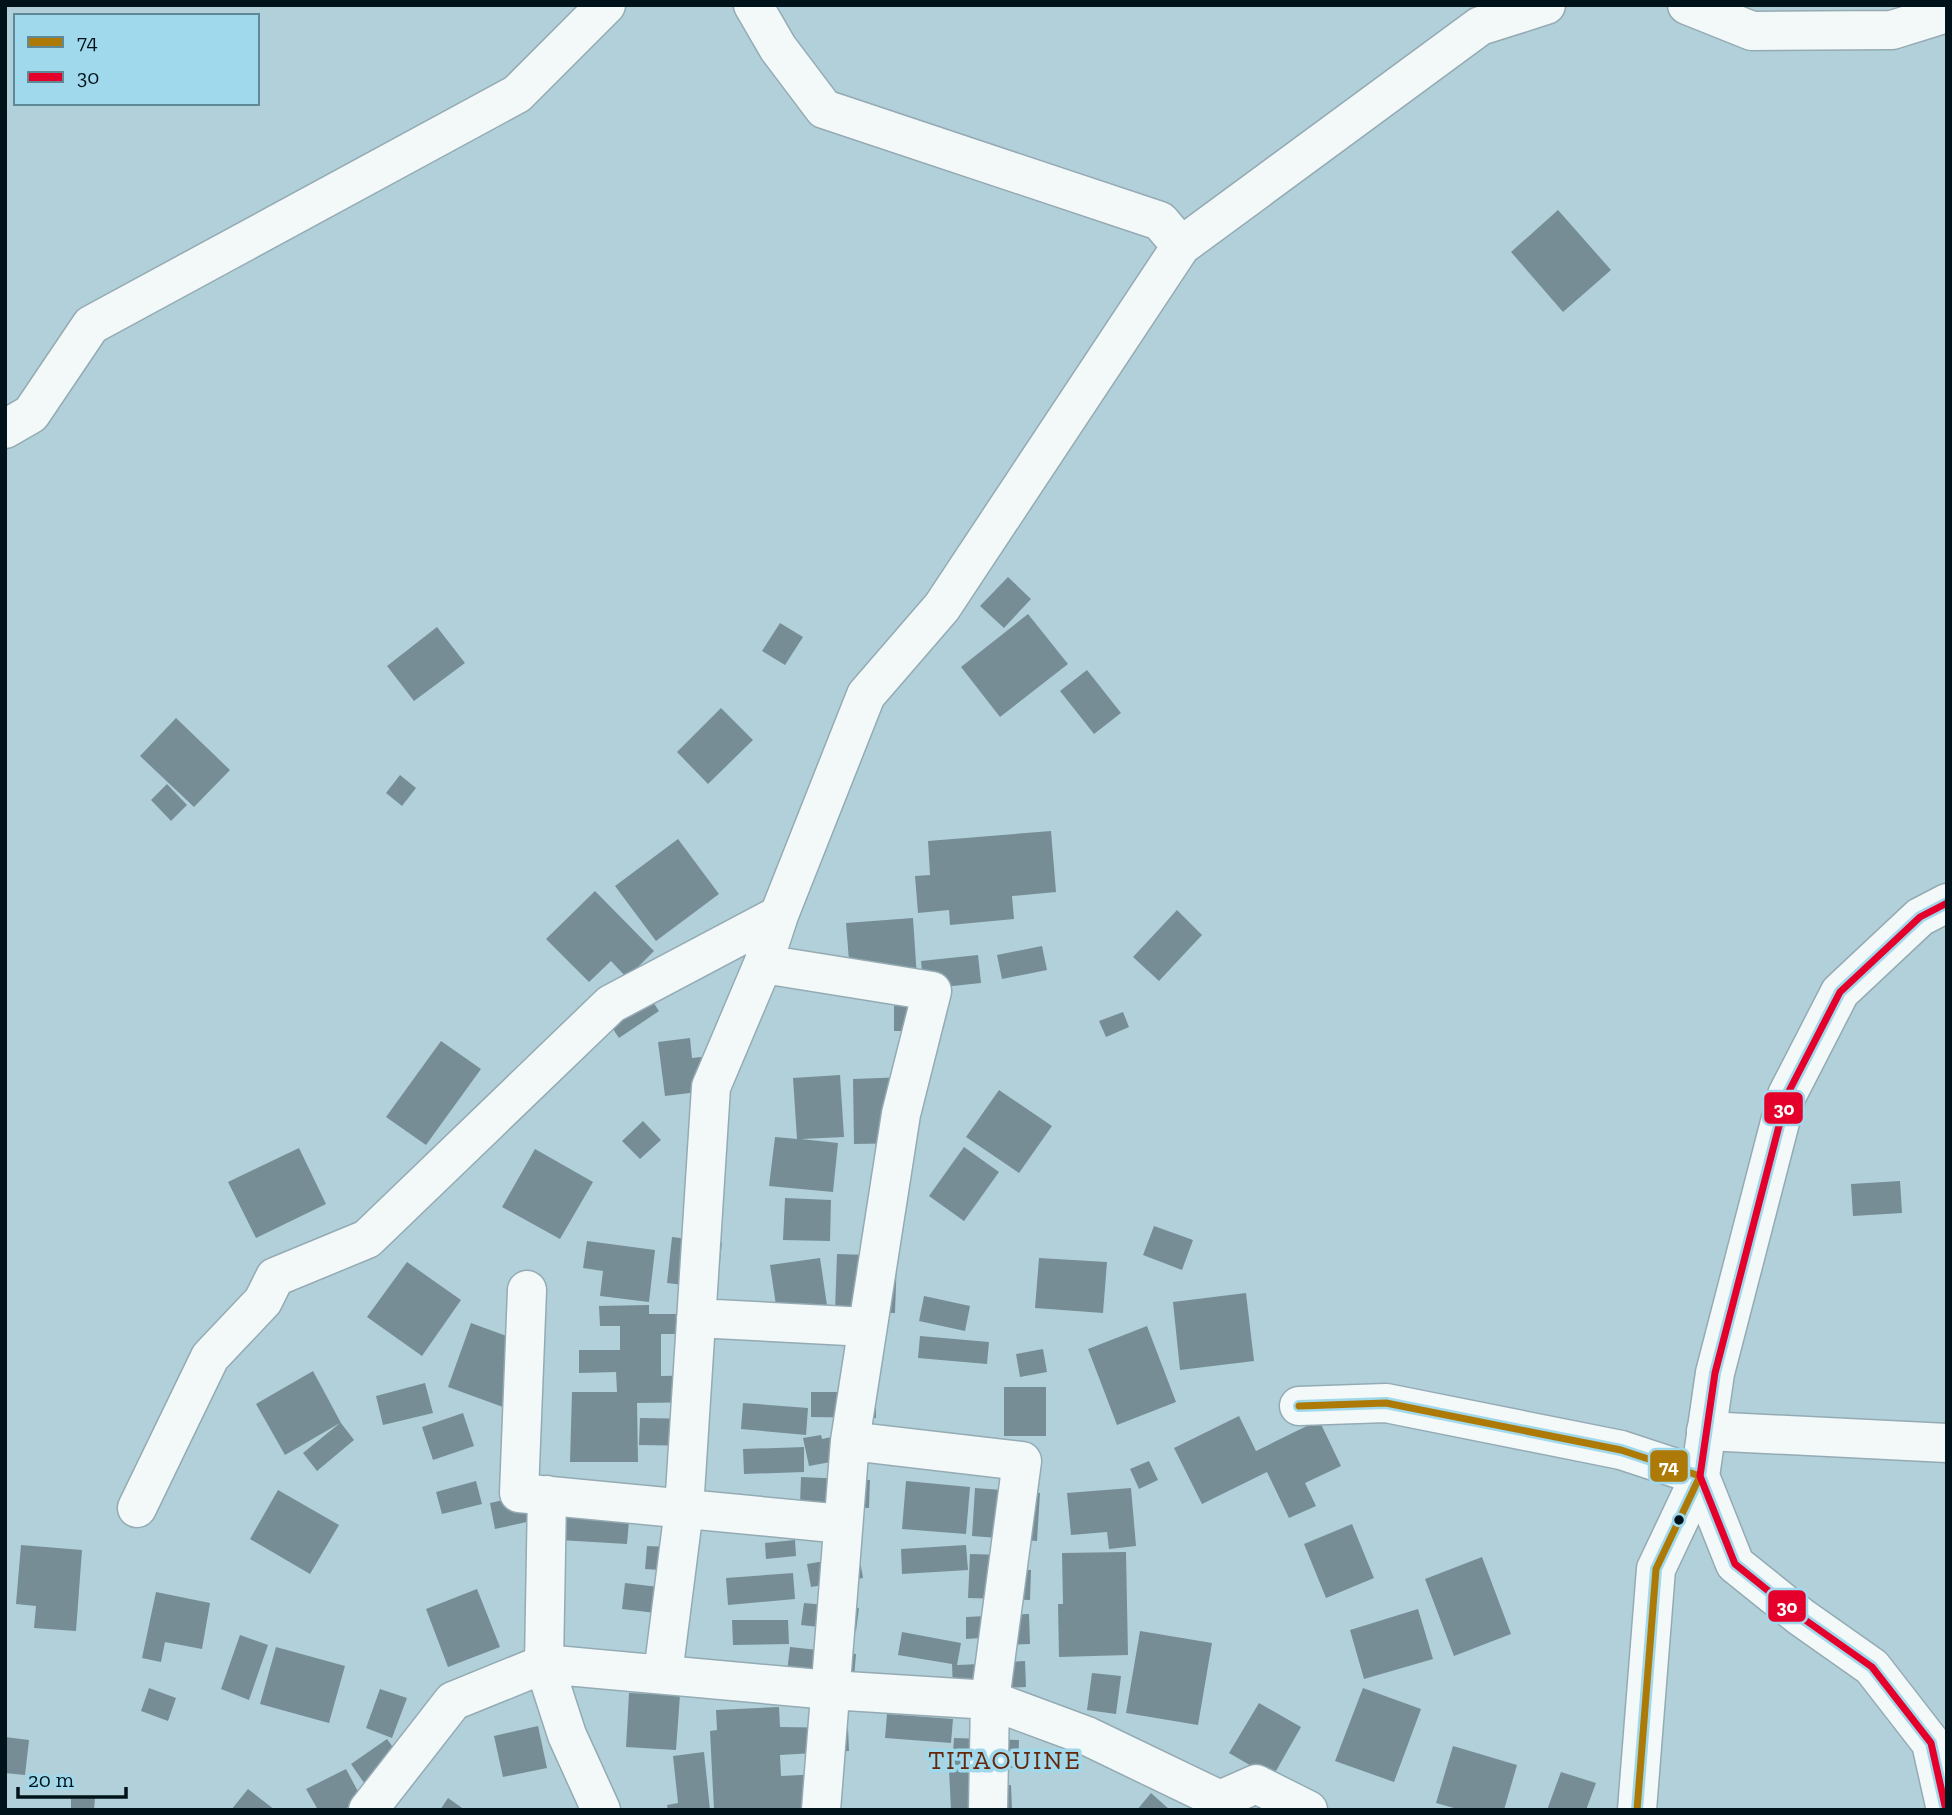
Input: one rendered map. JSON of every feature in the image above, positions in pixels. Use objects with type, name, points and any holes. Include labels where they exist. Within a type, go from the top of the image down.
[{"type":"street","points":[[5,429],[31,414],[91,325],[516,94],[606,5]]},
{"type":"street","points":[[753,5],[778,48],[824,109],[1160,221],[1181,246]]},
{"type":"street","points":[[663,1674],[684,1509],[711,1087],[763,964],[779,915],[866,695],[942,607],[1181,246],[1480,26],[1546,5]]},
{"type":"street","points":[[1687,5],[1752,31],[1892,30],[1947,13]]},
{"type":"street","points":[[1637,1810],[1657,1569],[1700,1476],[1715,1373],[1787,1095],[1840,992],[1920,917],[1947,903]]},
{"type":"street","points":[[137,1508],[210,1357],[263,1301],[275,1277],[367,1239],[611,1004],[779,915]]},
{"type":"street","points":[[763,964],[932,991],[901,1114],[850,1441],[821,1810]]},
{"type":"street","points":[[527,1290],[519,1493],[843,1524]]},
{"type":"street","points":[[696,1318],[867,1327]]},
{"type":"street","points":[[1300,1406],[1386,1403],[1621,1450],[1700,1476]]},
{"type":"street","points":[[1706,1431],[1947,1443]]},
{"type":"street","points":[[850,1441],[1022,1461],[990,1700],[988,1810]]},
{"type":"street","points":[[1700,1476],[1735,1564],[1801,1617],[1872,1667],[1931,1743],[1947,1810]]},
{"type":"street","points":[[547,1495],[544,1664],[567,1735],[601,1810]]},
{"type":"street","points":[[368,1810],[453,1701],[544,1664],[830,1690],[990,1700],[1087,1736],[1215,1805],[1256,1784],[1308,1810]]},
{"type":"building","points":[[1558,210],[1611,270],[1563,312],[1511,252]]},
{"type":"building","points":[[1008,577],[1031,599],[1004,628],[980,606]]},
{"type":"building","points":[[1028,614],[1068,664],[1000,717],[961,667]]},
{"type":"building","points":[[780,623],[803,637],[785,665],[762,651]]},
{"type":"building","points":[[437,627],[465,663],[414,701],[387,666]]},
{"type":"building","points":[[1087,670],[1121,713],[1094,734],[1060,691]]},
{"type":"building","points":[[721,708],[753,740],[708,784],[677,752]]},
{"type":"building","points":[[176,718],[230,770],[194,807],[140,756]]},
{"type":"building","points":[[400,775],[416,788],[402,806],[386,793]]},
{"type":"building","points":[[167,784],[187,805],[171,821],[151,800]]},
{"type":"building","points":[[1051,831],[1056,892],[1012,896],[1014,919],[950,925],[949,910],[918,913],[915,876],[930,875],[928,841]]},
{"type":"building","points":[[678,839],[719,894],[656,941],[615,886]]},
{"type":"building","points":[[595,891],[654,951],[627,978],[611,961],[589,982],[546,939]]},
{"type":"building","points":[[1177,910],[1202,935],[1159,981],[1133,957]]},
{"type":"building","points":[[913,918],[918,993],[852,998],[846,923]]},
{"type":"building","points":[[1042,946],[1047,970],[1002,979],[997,955]]},
{"type":"building","points":[[978,955],[981,983],[924,989],[921,961]]},
{"type":"building","points":[[647,993],[659,1011],[619,1038],[607,1020]]},
{"type":"building","points":[[918,1005],[919,1031],[894,1031],[894,1006]]},
{"type":"building","points":[[1123,1012],[1129,1027],[1106,1037],[1099,1021]]},
{"type":"building","points":[[690,1038],[692,1058],[719,1055],[723,1089],[665,1096],[658,1042]]},
{"type":"building","points":[[441,1041],[481,1069],[426,1145],[386,1117]]},
{"type":"building","points":[[840,1075],[844,1137],[801,1139],[838,1143],[833,1192],[769,1186],[775,1137],[797,1139],[793,1078]]},
{"type":"building","points":[[906,1077],[907,1143],[854,1144],[853,1079]]},
{"type":"building","points":[[999,1090],[1052,1126],[1019,1173],[966,1137]]},
{"type":"building","points":[[643,1121],[661,1140],[640,1159],[622,1141]]},
{"type":"building","points":[[964,1147],[999,1172],[964,1221],[929,1196]]},
{"type":"building","points":[[299,1148],[326,1204],[256,1238],[228,1182]]},
{"type":"building","points":[[535,1149],[593,1182],[560,1239],[502,1207]]},
{"type":"building","points":[[1900,1181],[1902,1213],[1853,1216],[1851,1184]]},
{"type":"building","points":[[785,1198],[831,1200],[830,1241],[783,1240]]},
{"type":"building","points":[[1154,1226],[1193,1240],[1182,1270],[1143,1255]]},
{"type":"building","points":[[672,1237],[722,1243],[717,1289],[667,1283]]},
{"type":"building","points":[[587,1241],[655,1250],[649,1302],[600,1296],[603,1271],[583,1268]]},
{"type":"building","points":[[837,1254],[897,1256],[895,1313],[835,1311]]},
{"type":"building","points":[[820,1258],[828,1312],[778,1319],[770,1265]]},
{"type":"building","points":[[1039,1258],[1107,1262],[1103,1313],[1035,1308]]},
{"type":"building","points":[[407,1262],[461,1300],[422,1356],[367,1317]]},
{"type":"building","points":[[1246,1293],[1254,1361],[1180,1370],[1173,1302]]},
{"type":"building","points":[[924,1296],[970,1306],[965,1331],[919,1321]]},
{"type":"building","points":[[649,1305],[649,1314],[691,1314],[691,1334],[661,1334],[661,1376],[708,1375],[709,1402],[637,1403],[638,1462],[570,1462],[572,1392],[617,1392],[616,1372],[579,1373],[579,1350],[620,1350],[620,1326],[600,1326],[599,1306]]},
{"type":"building","points":[[471,1323],[526,1343],[503,1407],[448,1387]]},
{"type":"building","points":[[1147,1326],[1176,1402],[1117,1425],[1088,1349]]},
{"type":"building","points":[[920,1336],[989,1342],[987,1364],[918,1358]]},
{"type":"building","points":[[1043,1349],[1047,1372],[1020,1377],[1016,1354]]},
{"type":"building","points":[[313,1371],[341,1423],[354,1440],[317,1471],[303,1453],[340,1423],[285,1455],[256,1404]]},
{"type":"building","points":[[425,1383],[433,1413],[383,1425],[376,1396]]},
{"type":"building","points":[[1004,1387],[1046,1387],[1046,1436],[1004,1436]]},
{"type":"building","points":[[811,1392],[876,1392],[876,1418],[811,1417]]},
{"type":"building","points":[[743,1403],[808,1408],[806,1435],[741,1429]]},
{"type":"building","points":[[463,1413],[474,1446],[433,1460],[422,1427]]},
{"type":"building","points":[[1239,1416],[1256,1451],[1319,1420],[1341,1466],[1305,1483],[1316,1506],[1289,1518],[1267,1472],[1202,1504],[1174,1448]]},
{"type":"building","points":[[640,1418],[704,1419],[703,1446],[639,1445]]},
{"type":"building","points":[[870,1429],[874,1454],[809,1466],[803,1438],[821,1435],[822,1439]]},
{"type":"building","points":[[804,1447],[804,1472],[744,1474],[743,1449]]},
{"type":"building","points":[[1149,1461],[1158,1480],[1139,1489],[1130,1469]]},
{"type":"building","points":[[801,1477],[870,1480],[869,1508],[800,1504]]},
{"type":"building","points":[[476,1481],[482,1504],[442,1514],[436,1492]]},
{"type":"building","points":[[906,1481],[970,1487],[966,1534],[902,1529]]},
{"type":"building","points":[[975,1488],[1040,1493],[1037,1541],[972,1536]]},
{"type":"building","points":[[1131,1488],[1136,1546],[1109,1549],[1107,1532],[1071,1535],[1067,1493]]},
{"type":"building","points":[[278,1490],[339,1525],[310,1574],[250,1539]]},
{"type":"building","points":[[534,1493],[540,1519],[495,1529],[490,1503]]},
{"type":"building","points":[[560,1516],[629,1521],[627,1544],[559,1540]]},
{"type":"building","points":[[1352,1524],[1374,1578],[1326,1598],[1304,1544]]},
{"type":"building","points":[[795,1540],[796,1556],[766,1559],[765,1543]]},
{"type":"building","points":[[21,1545],[82,1550],[76,1631],[34,1628],[36,1606],[16,1604]]},
{"type":"building","points":[[966,1545],[968,1570],[902,1574],[901,1549]]},
{"type":"building","points":[[647,1546],[693,1548],[691,1572],[645,1569]]},
{"type":"building","points":[[1126,1552],[1128,1655],[1059,1657],[1058,1604],[1063,1604],[1062,1553]]},
{"type":"building","points":[[970,1554],[1005,1555],[1004,1569],[1031,1570],[1030,1600],[968,1598]]},
{"type":"building","points":[[859,1555],[863,1578],[811,1587],[807,1564]]},
{"type":"building","points":[[1482,1557],[1511,1634],[1454,1656],[1425,1579]]},
{"type":"building","points":[[793,1573],[795,1599],[728,1605],[726,1578]]},
{"type":"building","points":[[625,1583],[692,1591],[689,1617],[622,1609]]},
{"type":"building","points":[[477,1589],[500,1647],[448,1667],[426,1609]]},
{"type":"building","points":[[156,1592],[210,1603],[202,1649],[165,1642],[161,1662],[142,1658]]},
{"type":"building","points":[[804,1603],[859,1608],[856,1631],[801,1625]]},
{"type":"building","points":[[1418,1609],[1433,1659],[1364,1679],[1350,1630]]},
{"type":"building","points":[[1029,1614],[1030,1644],[1007,1645],[1008,1662],[1025,1661],[1026,1687],[953,1690],[952,1664],[898,1655],[902,1632],[961,1643],[957,1665],[981,1664],[980,1638],[966,1639],[966,1617]]},
{"type":"building","points":[[732,1620],[788,1620],[789,1644],[733,1645]]},
{"type":"building","points":[[1140,1631],[1212,1643],[1198,1725],[1126,1713]]},
{"type":"building","points":[[240,1635],[268,1645],[249,1700],[221,1689]]},
{"type":"building","points":[[276,1647],[345,1666],[329,1723],[260,1704]]},
{"type":"building","points":[[790,1647],[856,1654],[854,1678],[787,1672]]},
{"type":"building","points":[[1092,1673],[1121,1676],[1116,1714],[1087,1710]]},
{"type":"building","points":[[149,1688],[176,1698],[168,1721],[141,1711]]},
{"type":"building","points":[[1363,1688],[1421,1709],[1394,1782],[1335,1761]]},
{"type":"building","points":[[380,1689],[407,1698],[392,1738],[366,1728]]},
{"type":"building","points":[[629,1693],[680,1695],[676,1750],[626,1747]]},
{"type":"building","points":[[1259,1703],[1301,1727],[1272,1778],[1229,1753]]},
{"type":"building","points":[[779,1707],[780,1727],[848,1728],[849,1751],[780,1755],[781,1776],[841,1773],[842,1805],[839,1805],[839,1810],[714,1810],[710,1731],[717,1730],[716,1710]]},
{"type":"building","points":[[887,1714],[953,1719],[951,1743],[885,1738]]},
{"type":"building","points":[[538,1726],[547,1768],[503,1777],[494,1736]]},
{"type":"building","points":[[5,1737],[29,1740],[25,1775],[5,1773]]},
{"type":"building","points":[[954,1738],[1019,1740],[1018,1768],[952,1765]]},
{"type":"building","points":[[387,1739],[414,1777],[378,1803],[351,1764]]},
{"type":"building","points":[[1453,1746],[1517,1765],[1504,1810],[1461,1810],[1436,1803]]},
{"type":"building","points":[[704,1752],[710,1810],[668,1810],[667,1805],[678,1803],[673,1756]]},
{"type":"building","points":[[974,1768],[975,1787],[1011,1785],[1012,1810],[951,1810],[949,1769]]},
{"type":"building","points":[[346,1769],[362,1799],[343,1810],[318,1810],[306,1789]]},
{"type":"building","points":[[1561,1772],[1596,1783],[1586,1810],[1547,1810]]},
{"type":"building","points":[[248,1789],[275,1810],[231,1810]]},
{"type":"building","points":[[1151,1793],[1170,1810],[1137,1810]]},
{"type":"building","points":[[71,1798],[95,1798],[94,1810],[71,1810]]},
{"type":"building","points":[[448,1798],[465,1810],[440,1810]]},
{"type":"transit line","name":"30","points":[[1946,1810],[1931,1743],[1872,1667],[1801,1617],[1735,1564],[1700,1476],[1715,1373],[1787,1095],[1840,992],[1920,917],[1947,903]]},
{"type":"transit line","name":"74","points":[[1299,1406],[1386,1403],[1621,1450],[1700,1476],[1656,1569],[1637,1810]]},
{"type":"district","name":"TITAOUINE","points":[[1005,1760]]}]
